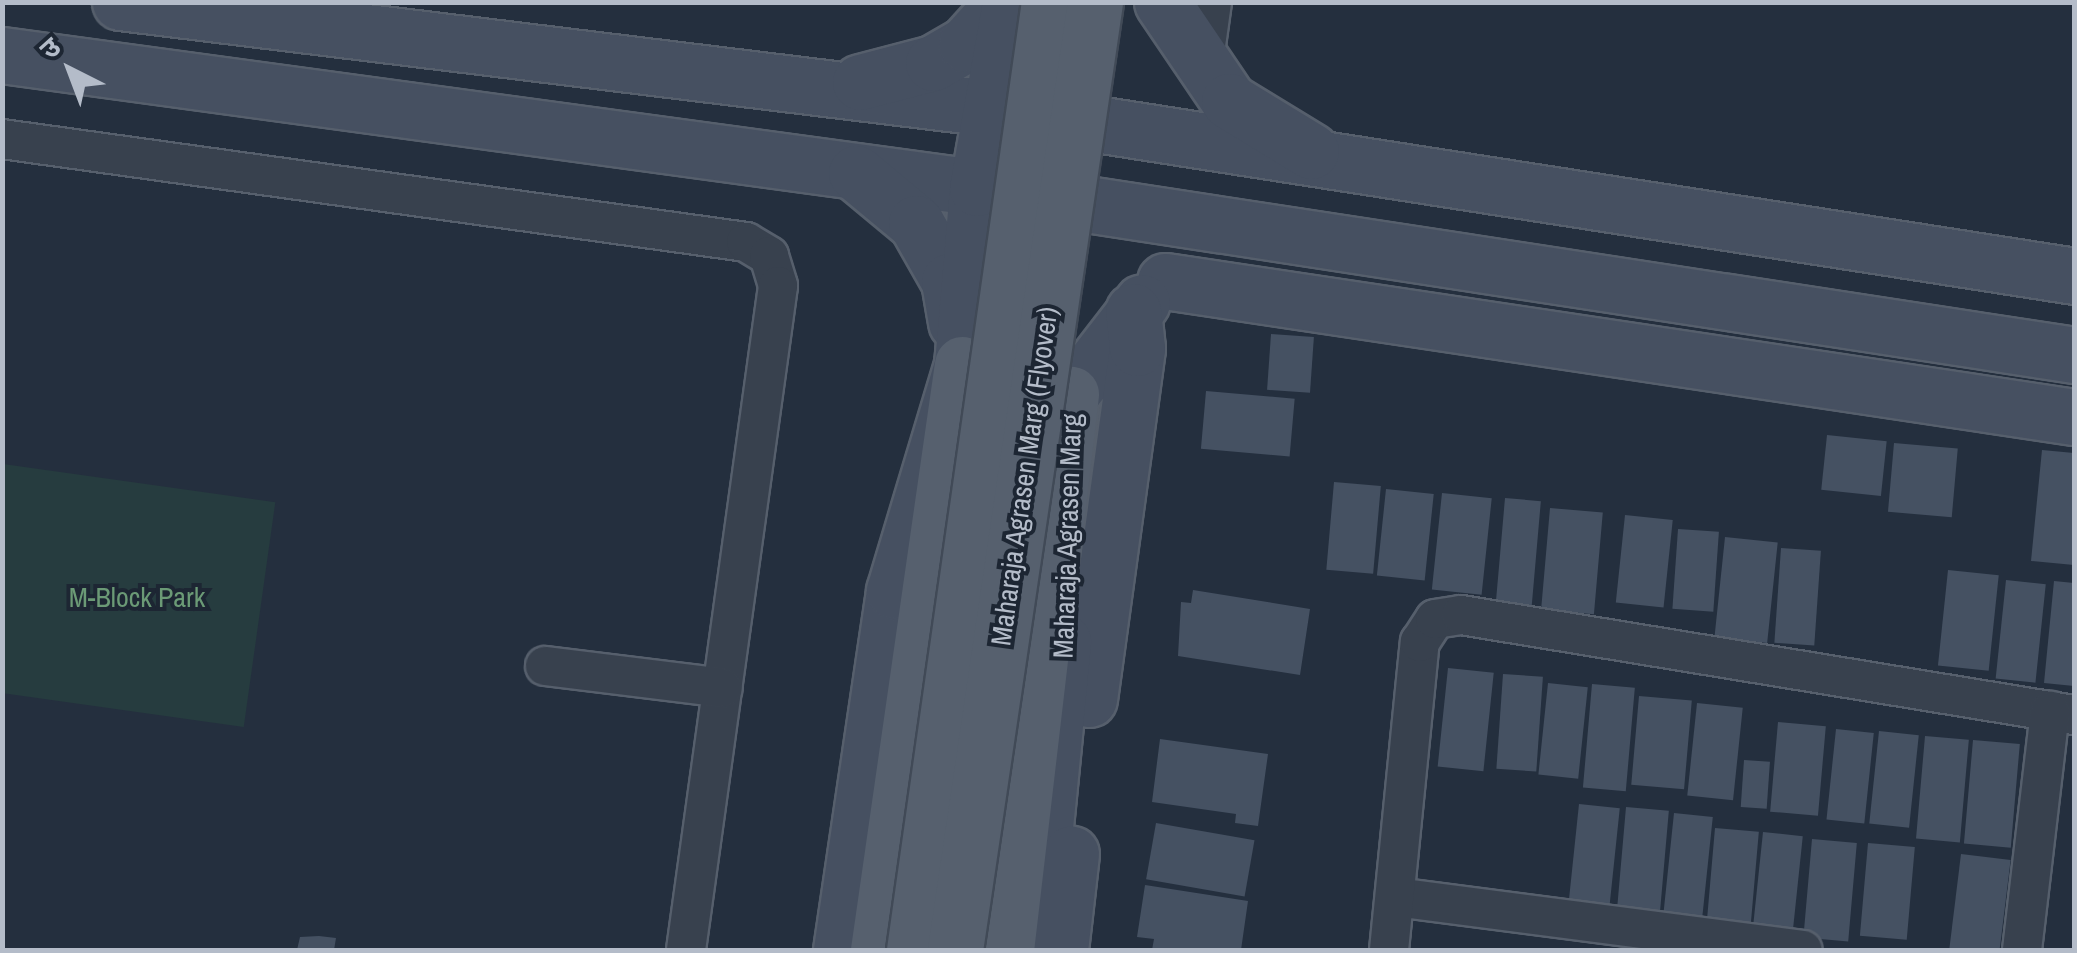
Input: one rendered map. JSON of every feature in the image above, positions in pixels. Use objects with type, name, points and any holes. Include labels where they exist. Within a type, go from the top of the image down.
[{"type":"main road","points":[[120,2],[818,92],[995,108],[1119,132],[2074,276]]},
{"type":"main road","points":[[818,92],[934,63],[1007,2]]},
{"type":"main road","points":[[878,950],[962,364],[977,188],[995,108],[1007,2]]},
{"type":"main road","name":"Maharaja Agrasen Marg (Flyover)","points":[[914,950],[1049,2]]},
{"type":"main road","name":"Maharaja Agrasen Marg (Flyover)","points":[[955,950],[1095,2]]},
{"type":"main road","points":[[1116,2],[1119,132]]},
{"type":"main road","points":[[1162,2],[1202,67],[1229,101],[1332,164]]},
{"type":"main road","points":[[2,55],[977,188],[2074,356]]},
{"type":"main road","name":"Maharaja Agrasen Marg","points":[[1030,950],[1060,742],[1071,394],[1068,330],[1105,208],[1119,132]]},
{"type":"main road","points":[[841,950],[894,591],[962,364],[949,281],[916,222],[856,174]]},
{"type":"main road","points":[[1006,950],[1038,718],[1071,394],[1149,296],[1187,261],[1324,242]]},
{"type":"main road","points":[[1149,296],[2074,417]]},
{"type":"main road","points":[[1060,950],[1137,348],[1149,296]]},
{"type":"street","points":[[1202,67],[1212,2]]},
{"type":"street","points":[[2,139],[746,242],[770,256],[778,286],[686,950]]},
{"type":"street","points":[[1389,950],[1420,642],[1435,619],[1461,615],[2062,713],[2022,950]]},
{"type":"street","points":[[545,666],[724,688]]},
{"type":"street","points":[[1396,897],[1588,936],[1802,950]]},
{"type":"green space","name":"M-Block Park","points":[[3,464],[275,502],[244,727],[2,693]]},
{"type":"building","points":[[1271,334],[1314,337],[1310,393],[1267,390]]},
{"type":"building","points":[[1206,391],[1295,399],[1290,457],[1201,449]]},
{"type":"building","points":[[1827,435],[1887,441],[1881,496],[1821,490]]},
{"type":"building","points":[[1894,443],[1958,449],[1952,517],[1888,512]]},
{"type":"building","points":[[2042,450],[2074,453],[2074,565],[2031,561]]},
{"type":"building","points":[[1334,482],[1381,486],[1373,574],[1326,570]]},
{"type":"building","points":[[1386,489],[1434,494],[1425,581],[1377,576]]},
{"type":"building","points":[[1442,493],[1492,498],[1482,595],[1432,589]]},
{"type":"building","points":[[1505,498],[1541,501],[1532,608],[1496,605]]},
{"type":"building","points":[[1550,508],[1603,513],[1594,614],[1541,610]]},
{"type":"building","points":[[1625,515],[1673,520],[1664,608],[1616,603]]},
{"type":"building","points":[[1678,529],[1719,532],[1713,612],[1672,609]]},
{"type":"building","points":[[1725,537],[1778,543],[1767,643],[1714,637]]},
{"type":"building","points":[[1781,548],[1821,551],[1814,646],[1774,643]]},
{"type":"building","points":[[1948,570],[1999,575],[1989,671],[1938,665]]},
{"type":"building","points":[[2006,580],[2046,584],[2035,683],[1996,678]]},
{"type":"building","points":[[2054,581],[2074,583],[2074,686],[2044,683]]},
{"type":"building","points":[[1193,590],[1310,609],[1300,675],[1178,656],[1181,602],[1191,603]]},
{"type":"building","points":[[1448,668],[1494,673],[1483,771],[1438,766]]},
{"type":"building","points":[[1503,674],[1543,677],[1536,772],[1496,769]]},
{"type":"building","points":[[1548,683],[1588,687],[1578,779],[1538,774]]},
{"type":"building","points":[[1592,684],[1635,688],[1626,791],[1583,788]]},
{"type":"building","points":[[1639,696],[1692,701],[1684,789],[1631,785]]},
{"type":"building","points":[[1697,703],[1743,708],[1733,800],[1687,795]]},
{"type":"building","points":[[1778,722],[1826,726],[1818,816],[1770,812]]},
{"type":"building","points":[[1836,729],[1874,733],[1864,823],[1826,820]]},
{"type":"building","points":[[1879,731],[1919,735],[1909,828],[1869,823]]},
{"type":"building","points":[[1925,736],[1969,740],[1960,842],[1916,839]]},
{"type":"building","points":[[1160,739],[1268,754],[1258,826],[1235,823],[1236,814],[1152,802]]},
{"type":"building","points":[[1973,740],[2020,744],[2011,848],[1964,844]]},
{"type":"building","points":[[1744,760],[1770,762],[1767,809],[1741,807]]},
{"type":"building","points":[[1579,804],[1620,808],[1610,906],[1569,901]]},
{"type":"building","points":[[1626,807],[1669,811],[1660,910],[1617,907]]},
{"type":"building","points":[[1674,813],[1713,817],[1702,921],[1663,916]]},
{"type":"building","points":[[1156,823],[1254,840],[1245,896],[1146,879]]},
{"type":"building","points":[[1715,828],[1759,832],[1751,926],[1707,923]]},
{"type":"building","points":[[1763,832],[1803,836],[1793,928],[1753,923]]},
{"type":"building","points":[[1812,839],[1857,843],[1848,942],[1803,938]]},
{"type":"building","points":[[1868,843],[1915,847],[1907,940],[1860,936]]},
{"type":"building","points":[[1961,854],[2011,860],[2000,950],[1949,949]]},
{"type":"building","points":[[1145,885],[1248,901],[1241,950],[1152,950],[1154,939],[1137,937]]},
{"type":"building","points":[[300,937],[336,938],[334,950],[297,950]]}]
